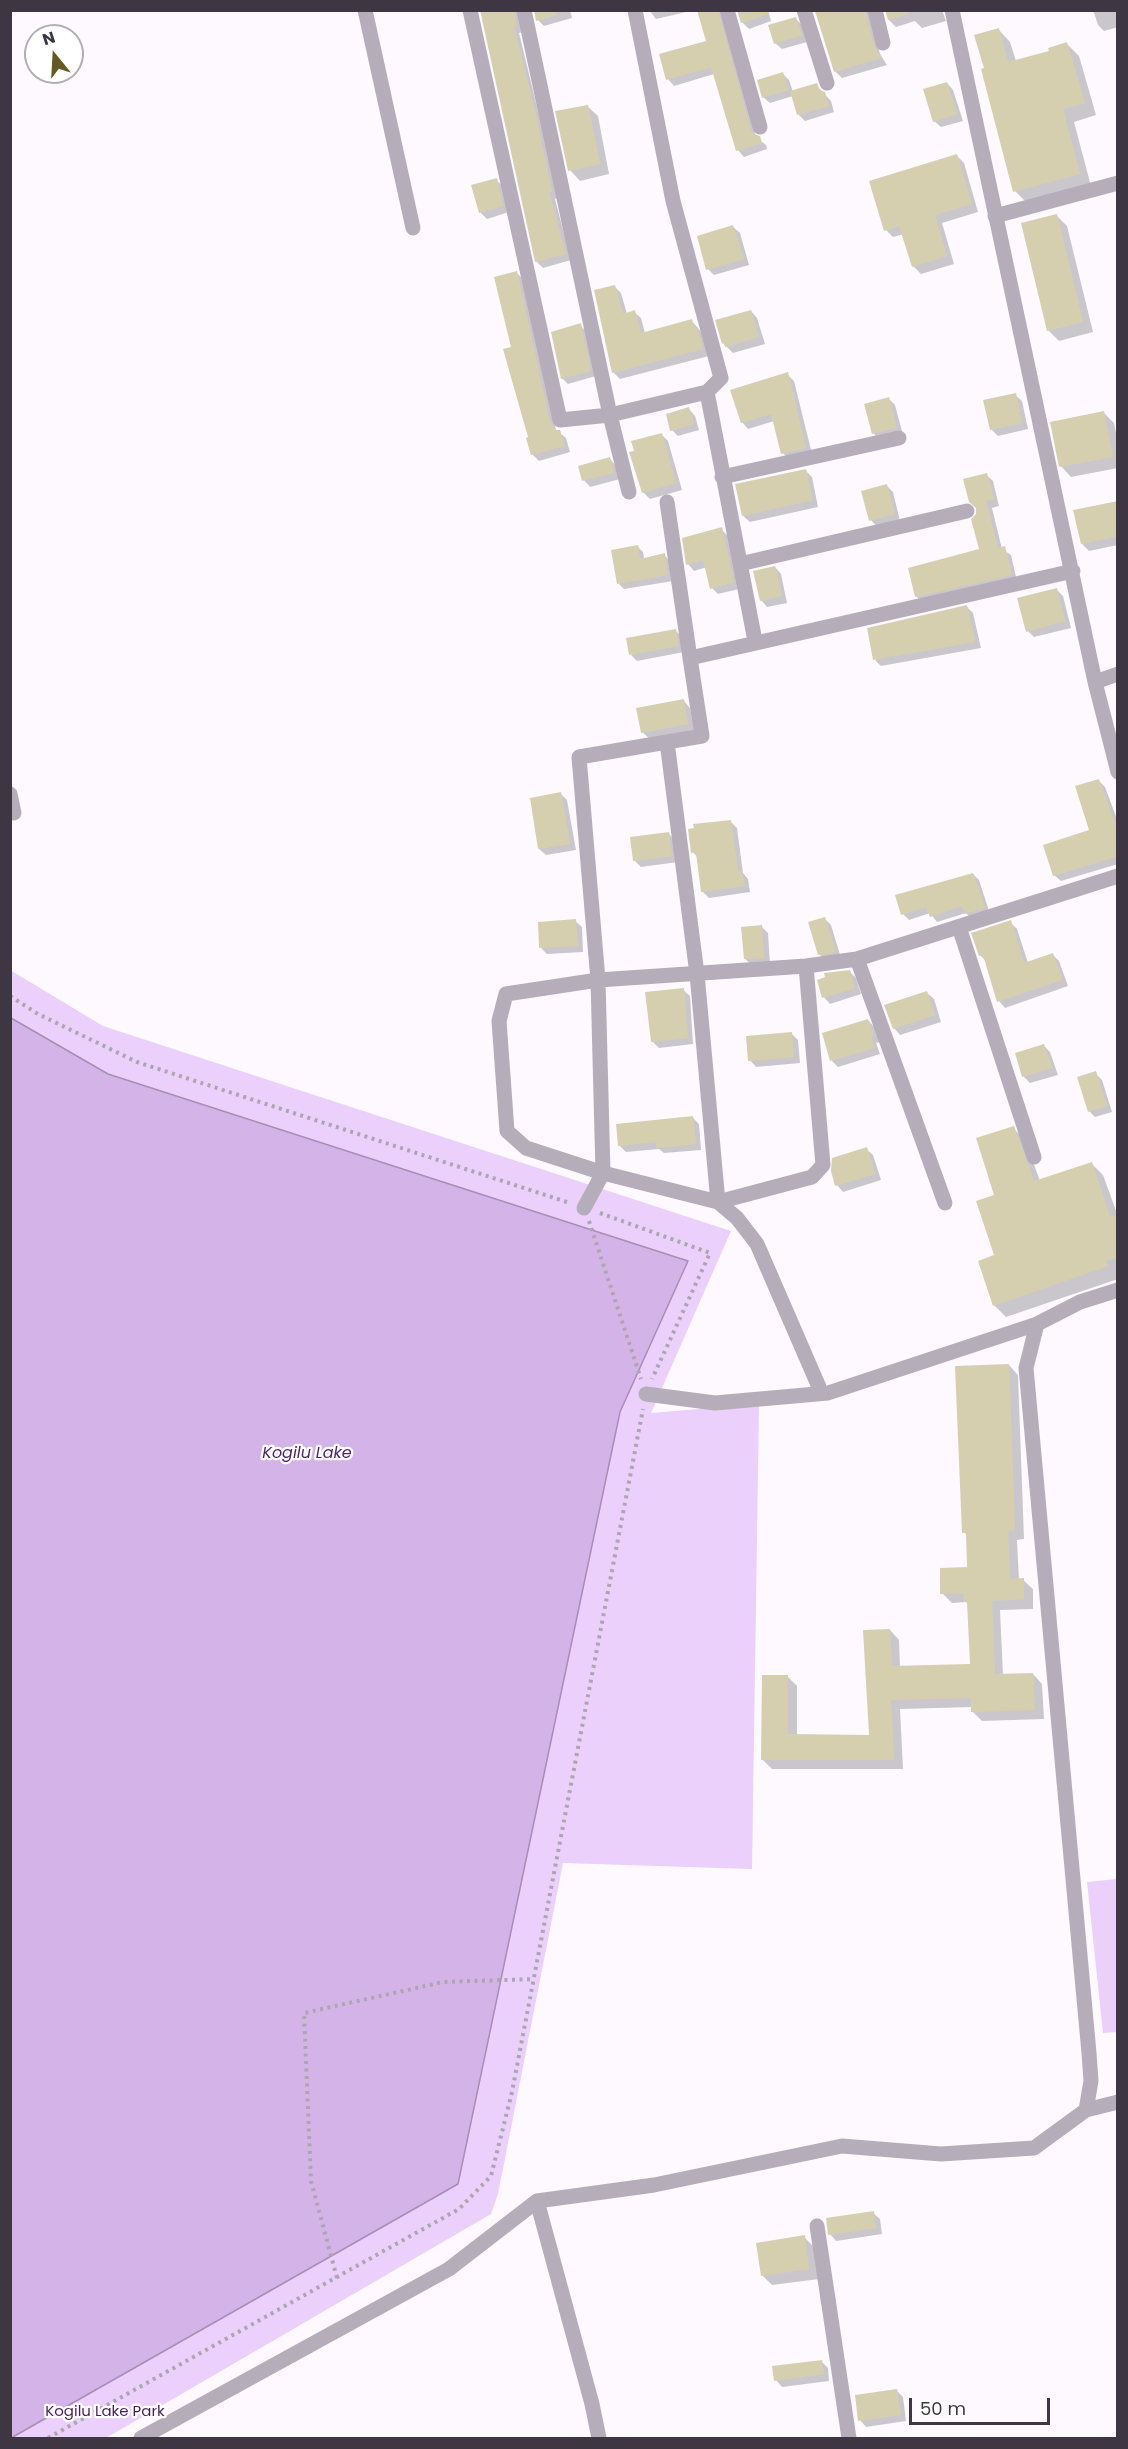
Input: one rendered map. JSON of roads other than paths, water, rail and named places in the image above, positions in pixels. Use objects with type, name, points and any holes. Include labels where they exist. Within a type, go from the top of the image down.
[{"type":"street","points":[[365,10],[413,228]]},
{"type":"street","points":[[470,10],[560,420],[610,415],[707,392],[721,378],[673,201],[635,10]]},
{"type":"street","points":[[524,10],[610,415],[629,492]]},
{"type":"street","points":[[727,10],[760,127]]},
{"type":"street","points":[[804,10],[827,83]]},
{"type":"street","points":[[875,10],[883,43]]},
{"type":"street","points":[[952,10],[1095,682],[1118,772]]},
{"type":"street","points":[[995,216],[1118,183]]},
{"type":"street","points":[[707,392],[755,641]]},
{"type":"street","points":[[722,477],[899,438]]},
{"type":"street","points":[[584,1208],[603,1173],[598,980],[579,757],[702,736],[667,502]]},
{"type":"street","points":[[740,564],[967,510]]},
{"type":"street","points":[[690,658],[755,641],[1073,571]]},
{"type":"street","points":[[1095,682],[1118,674]]},
{"type":"street","points":[[667,742],[697,974],[718,1202]]},
{"type":"street","points":[[10,794],[14,813]]},
{"type":"street","points":[[819,1386],[757,1244],[737,1218],[718,1202],[603,1173],[526,1148],[507,1131],[499,1021],[506,994],[598,980],[806,966],[856,959],[1118,876]]},
{"type":"street","points":[[959,927],[1034,1157]]},
{"type":"street","points":[[856,959],[945,1203]]},
{"type":"street","points":[[718,1202],[812,1177],[823,1165],[806,966]]},
{"type":"street","points":[[646,1394],[715,1403],[828,1394],[1037,1324],[1080,1302],[1118,1290]]},
{"type":"street","points":[[1037,1324],[1026,1368],[1089,2053],[1091,2081],[1086,2110]]},
{"type":"street","points":[[141,2439],[449,2269],[537,2201],[654,2185],[842,2146],[941,2154],[1034,2148],[1086,2110],[1118,2102]]},
{"type":"street","points":[[537,2201],[592,2404],[599,2439]]},
{"type":"street","points":[[817,2226],[849,2439]]},
{"type":"water","name":"Kogilu Lake","points":[[11,1018],[108,1074],[688,1261],[620,1412],[458,2184],[11,2438]]},
{"type":"park label","name":"Kogilu Lake Park","points":[[105,2412]]}]
